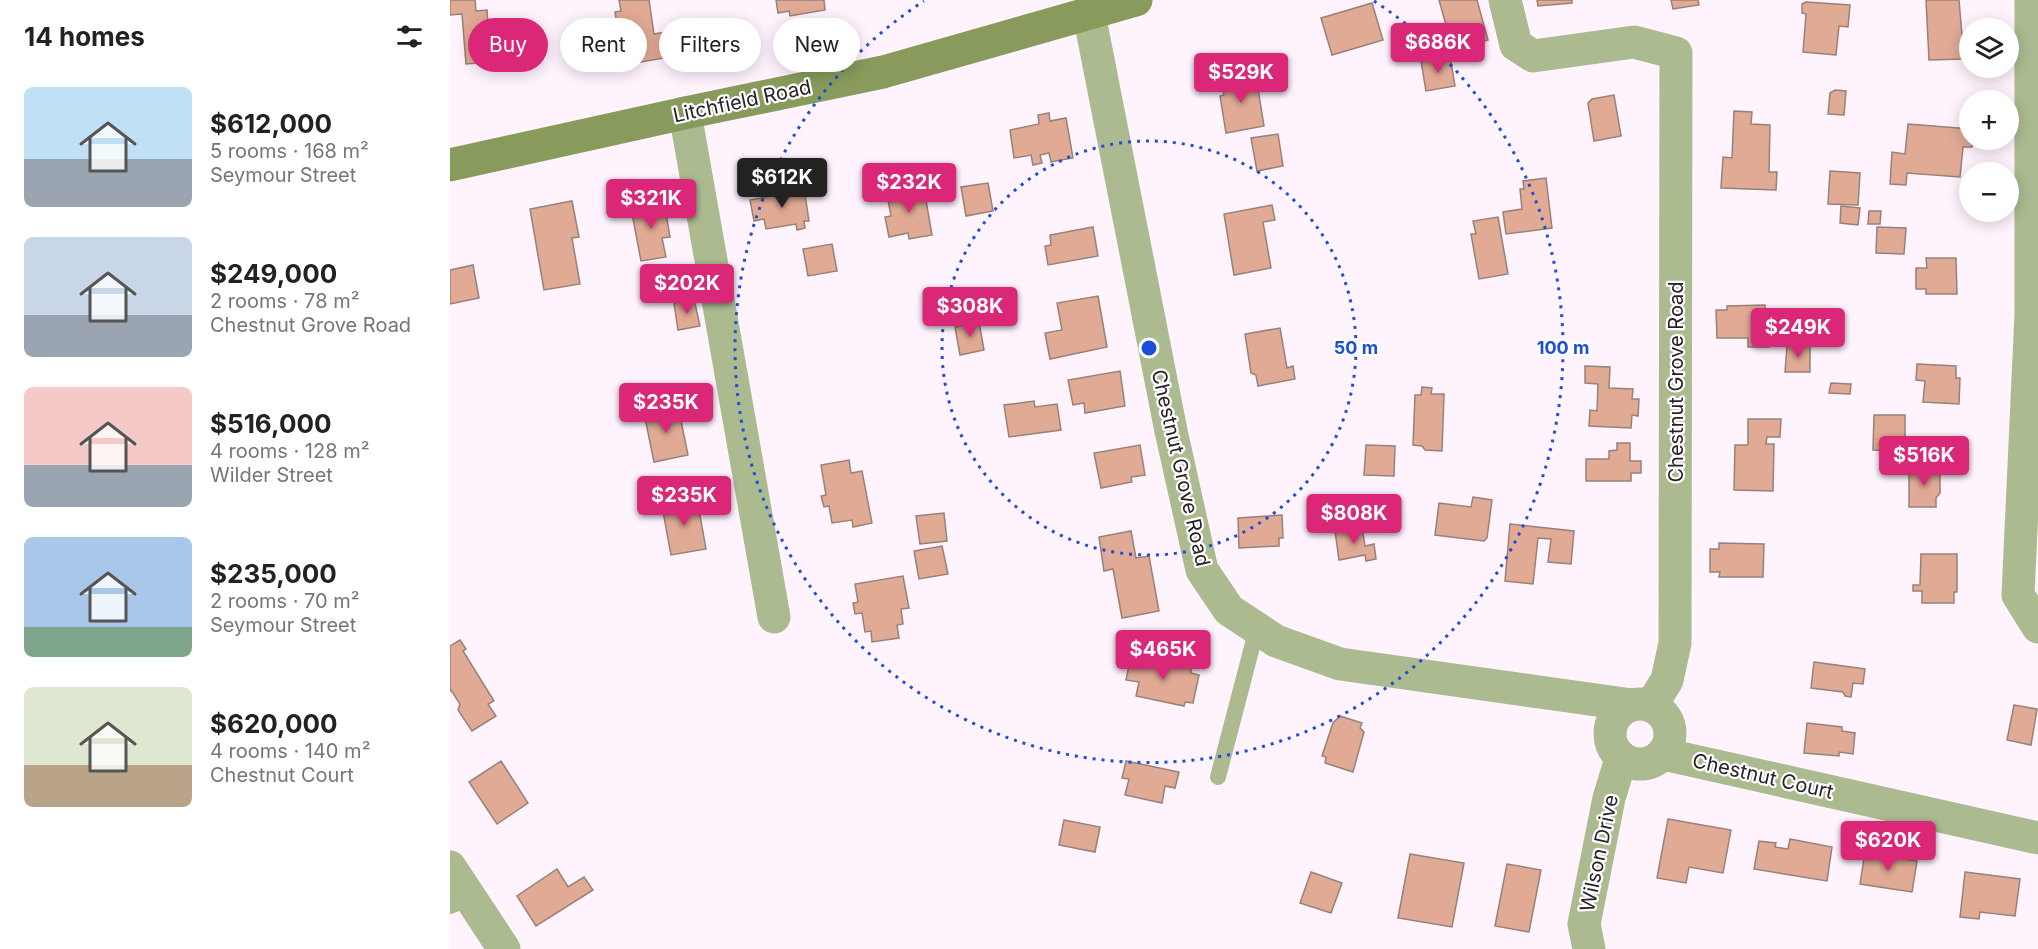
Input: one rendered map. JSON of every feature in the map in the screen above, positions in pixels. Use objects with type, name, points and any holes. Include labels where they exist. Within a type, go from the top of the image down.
[{"type":"main road","name":"Litchfield Road","points":[[450,165],[883,72],[1136,0]]},
{"type":"street","name":"Chestnut Grove Road","points":[[1505,0],[1516,45],[1533,56],[1634,42],[1676,53],[1675,644],[1667,680],[1642,705],[1622,710],[1614,718],[1610,728],[1610,740],[1614,750],[1622,759]]},
{"type":"street","points":[[2031,0],[2035,315],[2018,595],[2037,627]]},
{"type":"street","name":"Chestnut Grove Road","points":[[1089,14],[1171,431],[1202,570],[1229,610],[1276,641],[1340,664],[1642,705]]},
{"type":"street","points":[[685,113],[774,617]]},
{"type":"street","points":[[1622,759],[1632,764],[1655,761],[1663,754],[1670,736],[1669,727],[1660,711],[1642,705]]},
{"type":"street","name":"Chestnut Court","points":[[1663,754],[2038,838]]},
{"type":"street","name":"Wilson Drive","points":[[1589,949],[1584,924],[1609,798],[1622,759]]},
{"type":"street","points":[[450,867],[460,902],[504,949]]},
{"type":"lane","points":[[1218,777],[1257,628]]},
{"type":"building","points":[[450,0],[475,0],[476,11],[487,10],[488,18],[468,18],[468,64],[466,64],[462,14],[450,15]]},
{"type":"building","points":[[619,0],[649,0],[654,34],[659,33],[659,59],[647,61],[647,18],[616,18],[615,12],[621,11]]},
{"type":"building","points":[[776,0],[824,0],[825,10],[790,16],[789,11],[778,13]]},
{"type":"building","points":[[1439,0],[1477,0],[1488,40],[1453,50]]},
{"type":"building","points":[[1537,0],[1572,0],[1572,3],[1538,6]]},
{"type":"building","points":[[1671,0],[1698,0],[1699,5],[1673,9]]},
{"type":"building","points":[[1926,0],[1959,0],[1959,59],[1929,60]]},
{"type":"building","points":[[1806,2],[1850,5],[1848,27],[1839,26],[1836,55],[1803,52],[1806,14],[1802,13],[1802,4]]},
{"type":"building","points":[[1372,3],[1383,40],[1332,55],[1321,18]]},
{"type":"building","points":[[1450,56],[1455,86],[1426,91],[1421,61]]},
{"type":"building","points":[[1251,73],[1253,90],[1258,89],[1264,126],[1226,133],[1220,96],[1224,95],[1221,79]]},
{"type":"building","points":[[1835,90],[1846,91],[1844,115],[1828,114],[1830,93]]},
{"type":"building","points":[[1614,95],[1621,136],[1594,141],[1588,103],[1592,99]]},
{"type":"building","points":[[1734,111],[1752,112],[1751,124],[1770,125],[1769,172],[1777,172],[1776,190],[1721,188],[1723,157],[1732,158]]},
{"type":"building","points":[[1049,113],[1050,121],[1066,118],[1073,158],[1051,162],[1049,153],[1040,155],[1042,163],[1033,165],[1031,155],[1014,158],[1010,130],[1039,124],[1038,115]]},
{"type":"building","points":[[1908,124],[1959,128],[1959,150],[1963,150],[1962,162],[1959,162],[1959,177],[1907,173],[1906,185],[1890,184],[1892,152],[1905,154]]},
{"type":"building","points":[[1278,134],[1283,166],[1257,171],[1251,138]]},
{"type":"building","points":[[1830,171],[1860,173],[1858,205],[1828,204]]},
{"type":"building","points":[[1546,178],[1552,228],[1506,234],[1503,212],[1522,209],[1520,189],[1524,189],[1523,181]]},
{"type":"building","points":[[909,183],[910,192],[924,189],[932,235],[909,239],[908,233],[889,237],[885,217],[891,216],[887,195],[902,192],[901,185]]},
{"type":"building","points":[[988,183],[993,211],[966,216],[961,187]]},
{"type":"building","points":[[788,186],[789,191],[804,188],[809,221],[804,221],[805,228],[797,230],[796,224],[766,229],[764,219],[754,221],[750,200],[777,195],[776,189]]},
{"type":"building","points":[[572,201],[579,237],[572,238],[580,284],[544,290],[530,209]]},
{"type":"building","points":[[664,202],[670,237],[662,238],[666,257],[641,261],[631,208]]},
{"type":"building","points":[[1272,205],[1275,220],[1263,222],[1271,268],[1234,275],[1224,214]]},
{"type":"building","points":[[1841,206],[1860,208],[1858,225],[1840,223]]},
{"type":"building","points":[[1869,211],[1881,211],[1880,224],[1868,224]]},
{"type":"building","points":[[1498,217],[1508,274],[1479,279],[1471,234],[1476,234],[1473,221]]},
{"type":"building","points":[[1093,227],[1098,256],[1048,265],[1045,246],[1051,245],[1050,235]]},
{"type":"building","points":[[1877,227],[1906,228],[1904,254],[1876,253]]},
{"type":"building","points":[[832,244],[837,271],[808,276],[803,249]]},
{"type":"building","points":[[1926,258],[1956,258],[1957,294],[1926,294],[1926,289],[1916,289],[1916,268],[1927,268]]},
{"type":"building","points":[[473,265],[479,298],[450,304],[450,270]]},
{"type":"building","points":[[1098,296],[1107,347],[1050,359],[1045,333],[1062,330],[1057,303]]},
{"type":"building","points":[[694,299],[700,326],[678,330],[674,303]]},
{"type":"building","points":[[1765,305],[1766,335],[1769,335],[1769,347],[1748,347],[1748,338],[1717,338],[1716,310],[1727,310],[1727,306]]},
{"type":"building","points":[[979,322],[984,350],[960,355],[955,327]]},
{"type":"building","points":[[1280,328],[1287,368],[1293,366],[1295,379],[1258,386],[1256,375],[1251,373],[1245,334]]},
{"type":"building","points":[[1787,346],[1810,346],[1810,372],[1785,372]]},
{"type":"building","points":[[1917,364],[1956,366],[1956,378],[1960,378],[1959,404],[1923,402],[1925,381],[1916,380]]},
{"type":"building","points":[[1585,366],[1610,367],[1609,388],[1633,389],[1632,399],[1639,399],[1638,416],[1632,415],[1631,428],[1589,426],[1590,410],[1597,411],[1598,384],[1585,383]]},
{"type":"building","points":[[1120,371],[1125,406],[1085,413],[1084,403],[1073,405],[1068,380]]},
{"type":"building","points":[[1831,383],[1851,384],[1850,394],[1829,393]]},
{"type":"building","points":[[1422,387],[1432,388],[1431,394],[1444,394],[1442,451],[1425,450],[1422,446],[1413,445],[1415,395],[1421,395]]},
{"type":"building","points":[[1034,401],[1035,407],[1057,404],[1061,430],[1009,437],[1004,405]]},
{"type":"building","points":[[678,406],[688,455],[654,462],[644,413]]},
{"type":"building","points":[[1874,415],[1905,415],[1905,451],[1873,450]]},
{"type":"building","points":[[1748,419],[1781,419],[1780,437],[1767,437],[1766,444],[1774,444],[1773,491],[1734,490],[1735,445],[1748,445]]},
{"type":"building","points":[[1617,443],[1630,443],[1630,461],[1641,461],[1641,473],[1631,473],[1631,481],[1586,481],[1586,459],[1609,459],[1609,451],[1617,450]]},
{"type":"building","points":[[1140,445],[1145,475],[1131,477],[1132,482],[1101,488],[1094,453]]},
{"type":"building","points":[[1366,445],[1395,446],[1394,476],[1364,475]]},
{"type":"building","points":[[849,460],[851,473],[862,471],[872,523],[853,527],[852,520],[832,523],[829,506],[824,507],[821,496],[826,495],[821,465]]},
{"type":"building","points":[[1909,468],[1940,468],[1940,493],[1936,498],[1936,507],[1909,507]]},
{"type":"building","points":[[1473,497],[1492,500],[1487,538],[1484,541],[1435,535],[1439,503],[1471,507]]},
{"type":"building","points":[[697,499],[706,549],[671,555],[662,506]]},
{"type":"building","points":[[944,513],[947,541],[920,544],[916,516]]},
{"type":"building","points":[[1282,515],[1283,538],[1279,538],[1279,546],[1239,548],[1238,518]]},
{"type":"building","points":[[1510,524],[1574,531],[1571,564],[1548,562],[1551,539],[1538,538],[1533,584],[1505,581]]},
{"type":"building","points":[[1362,527],[1365,546],[1374,544],[1376,559],[1366,561],[1365,555],[1339,560],[1335,531]]},
{"type":"building","points":[[1131,531],[1136,558],[1149,556],[1159,611],[1122,618],[1113,569],[1104,571],[1099,537]]},
{"type":"building","points":[[1719,543],[1764,544],[1763,577],[1719,577],[1720,572],[1710,572],[1710,549],[1719,549]]},
{"type":"building","points":[[942,546],[948,574],[919,579],[914,551]]},
{"type":"building","points":[[1921,554],[1957,554],[1957,592],[1954,592],[1954,603],[1922,603],[1922,591],[1913,591],[1913,585],[1920,585]]},
{"type":"building","points":[[903,576],[909,608],[901,609],[903,624],[897,625],[899,638],[872,642],[871,631],[865,632],[862,613],[855,614],[853,603],[858,602],[855,584]]},
{"type":"building","points":[[460,640],[466,649],[463,651],[494,701],[488,704],[496,716],[472,731],[458,710],[460,704],[450,691],[450,646]]},
{"type":"building","points":[[1131,656],[1191,669],[1191,673],[1199,675],[1193,703],[1185,702],[1184,706],[1136,696],[1139,682],[1126,680]]},
{"type":"building","points":[[1814,662],[1865,669],[1863,684],[1853,683],[1851,697],[1845,696],[1843,692],[1811,688]]},
{"type":"building","points":[[2014,705],[2037,709],[2031,745],[2007,740]]},
{"type":"building","points":[[1340,716],[1362,723],[1360,728],[1364,732],[1353,772],[1325,763],[1326,757],[1322,756],[1333,723]]},
{"type":"building","points":[[1807,723],[1842,727],[1842,731],[1855,733],[1853,754],[1839,752],[1839,756],[1804,753]]},
{"type":"building","points":[[501,761],[528,803],[497,824],[469,782]]},
{"type":"building","points":[[1126,761],[1179,772],[1175,788],[1165,786],[1162,803],[1125,795],[1129,779],[1122,778]]},
{"type":"building","points":[[1668,819],[1731,830],[1723,873],[1689,867],[1686,883],[1657,878]]},
{"type":"building","points":[[1064,820],[1100,827],[1095,852],[1059,845]]},
{"type":"building","points":[[1790,839],[1832,847],[1827,881],[1754,869],[1759,841],[1776,843],[1775,847],[1788,849]]},
{"type":"building","points":[[1879,851],[1887,852],[1886,856],[1917,861],[1912,892],[1860,884],[1865,852],[1879,855]]},
{"type":"building","points":[[1410,854],[1464,863],[1452,927],[1398,918]]},
{"type":"building","points":[[1507,864],[1541,870],[1529,932],[1495,926]]},
{"type":"building","points":[[557,869],[568,887],[584,877],[593,890],[536,926],[517,896]]},
{"type":"building","points":[[1311,872],[1342,883],[1331,913],[1300,903]]},
{"type":"building","points":[[1965,872],[2020,879],[2015,916],[1980,912],[1979,919],[1960,917]]}]
